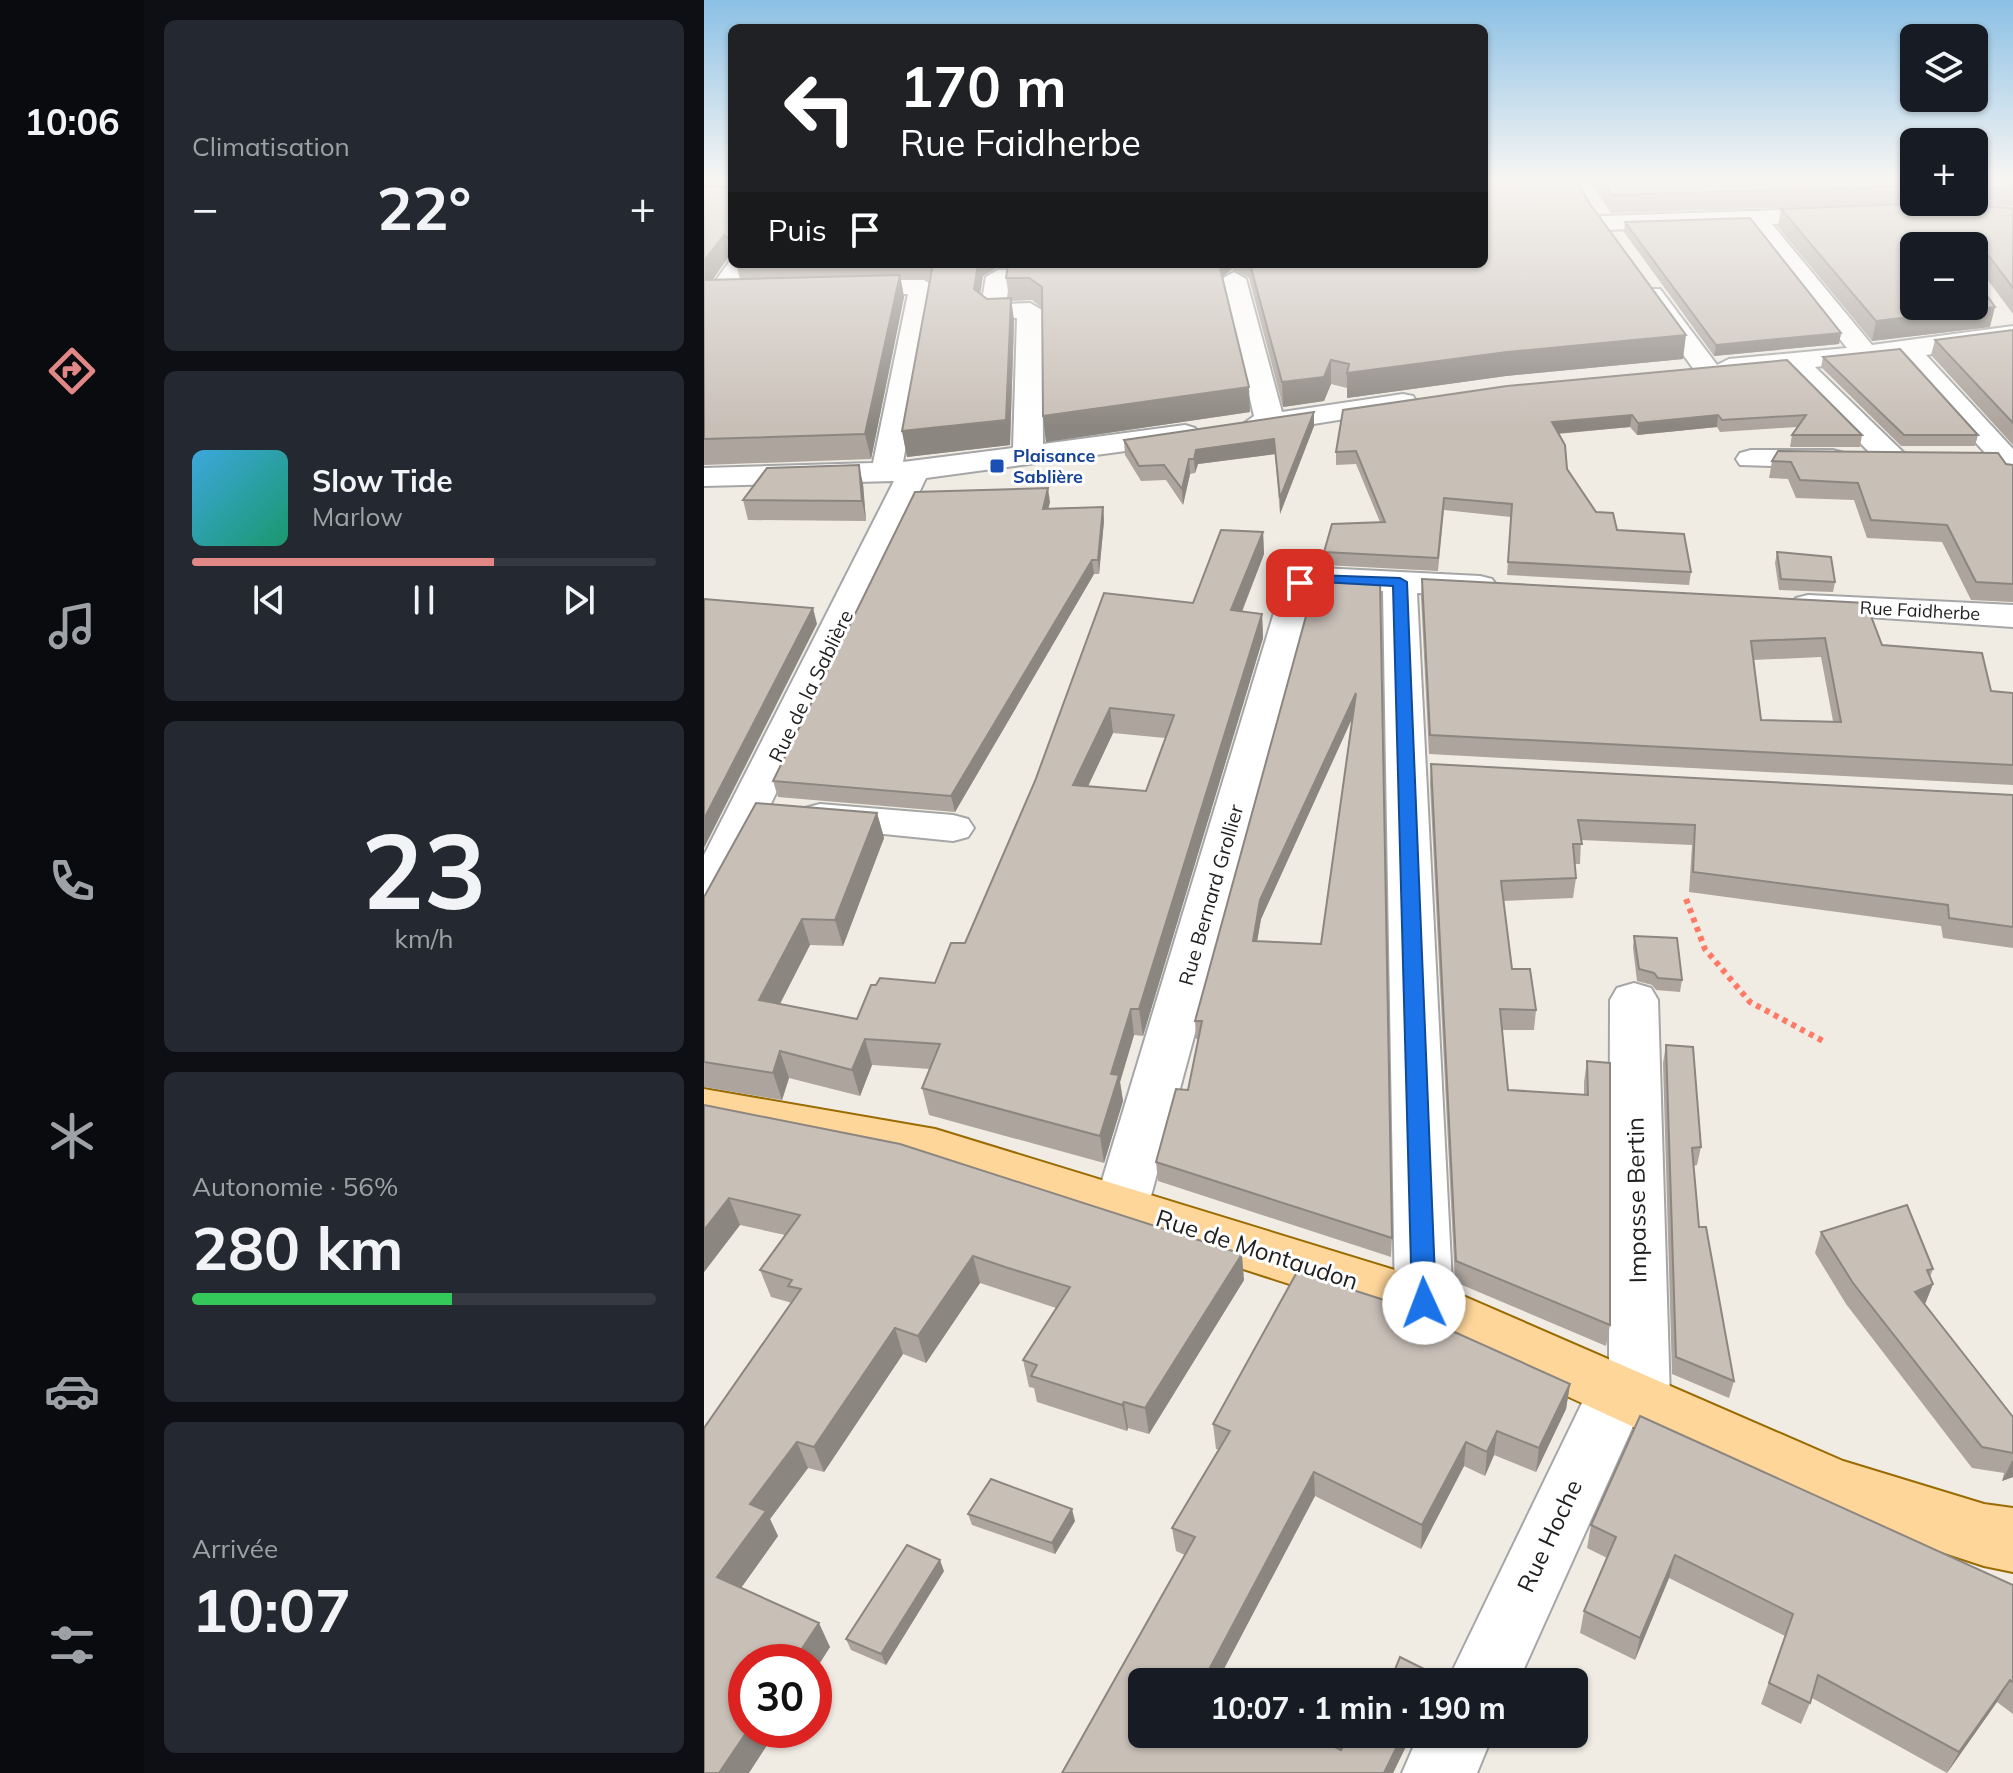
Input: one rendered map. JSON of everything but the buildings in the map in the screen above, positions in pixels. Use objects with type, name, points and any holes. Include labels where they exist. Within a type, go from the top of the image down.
[{"type":"main road","name":"Rue de Montaudon","points":[[704,1108],[935,1149],[1424,1303],[1834,1488],[1984,1535],[2013,1540]]},
{"type":"street","points":[[1791,262],[1865,354]]},
{"type":"street","points":[[711,295],[735,268]]},
{"type":"street","points":[[1636,273],[1707,369]]},
{"type":"street","points":[[1028,457],[1030,310],[992,312],[998,277],[1089,274]]},
{"type":"street","points":[[1234,279],[1270,422]]},
{"type":"street","name":"Rue de la Sablière","points":[[704,898],[902,501],[899,472],[922,286],[812,290]]},
{"type":"street","points":[[711,295],[781,292]]},
{"type":"street","points":[[1676,372],[1907,350],[2007,327]]},
{"type":"street","points":[[1907,350],[2008,465]]},
{"type":"street","points":[[1794,361],[1869,435],[1925,459]]},
{"type":"street","points":[[704,477],[899,472],[1028,457],[1432,398]]},
{"type":"street","points":[[1948,430],[1979,429]]},
{"type":"street","points":[[1751,459],[1897,446]]},
{"type":"street","points":[[1972,458],[2008,465]]},
{"type":"street","name":"Rue Bernard Grollier","points":[[1121,1207],[1300,583],[1320,578],[1400,582]]},
{"type":"street","points":[[1424,1303],[1422,769],[1400,582],[1510,588]]},
{"type":"street","name":"Rue Faidherbe","points":[[1777,603],[2013,616]]},
{"type":"street","points":[[750,811],[953,828]]},
{"type":"street","name":"Impasse Bertin","points":[[1629,1395],[1634,1000]]},
{"type":"street","name":"Rue Hoche","points":[[1489,1668],[1629,1395]]},
{"type":"street","points":[[1439,1773],[1451,1748]]},
{"type":"path","points":[[1686,899],[1705,949],[1750,1002],[1825,1042]]},
{"type":"place","name":"Plaisance Sablière","points":[[997,466]]},
{"type":"route","points":[[1300,583],[1320,578],[1400,582],[1424,1303]]}]
